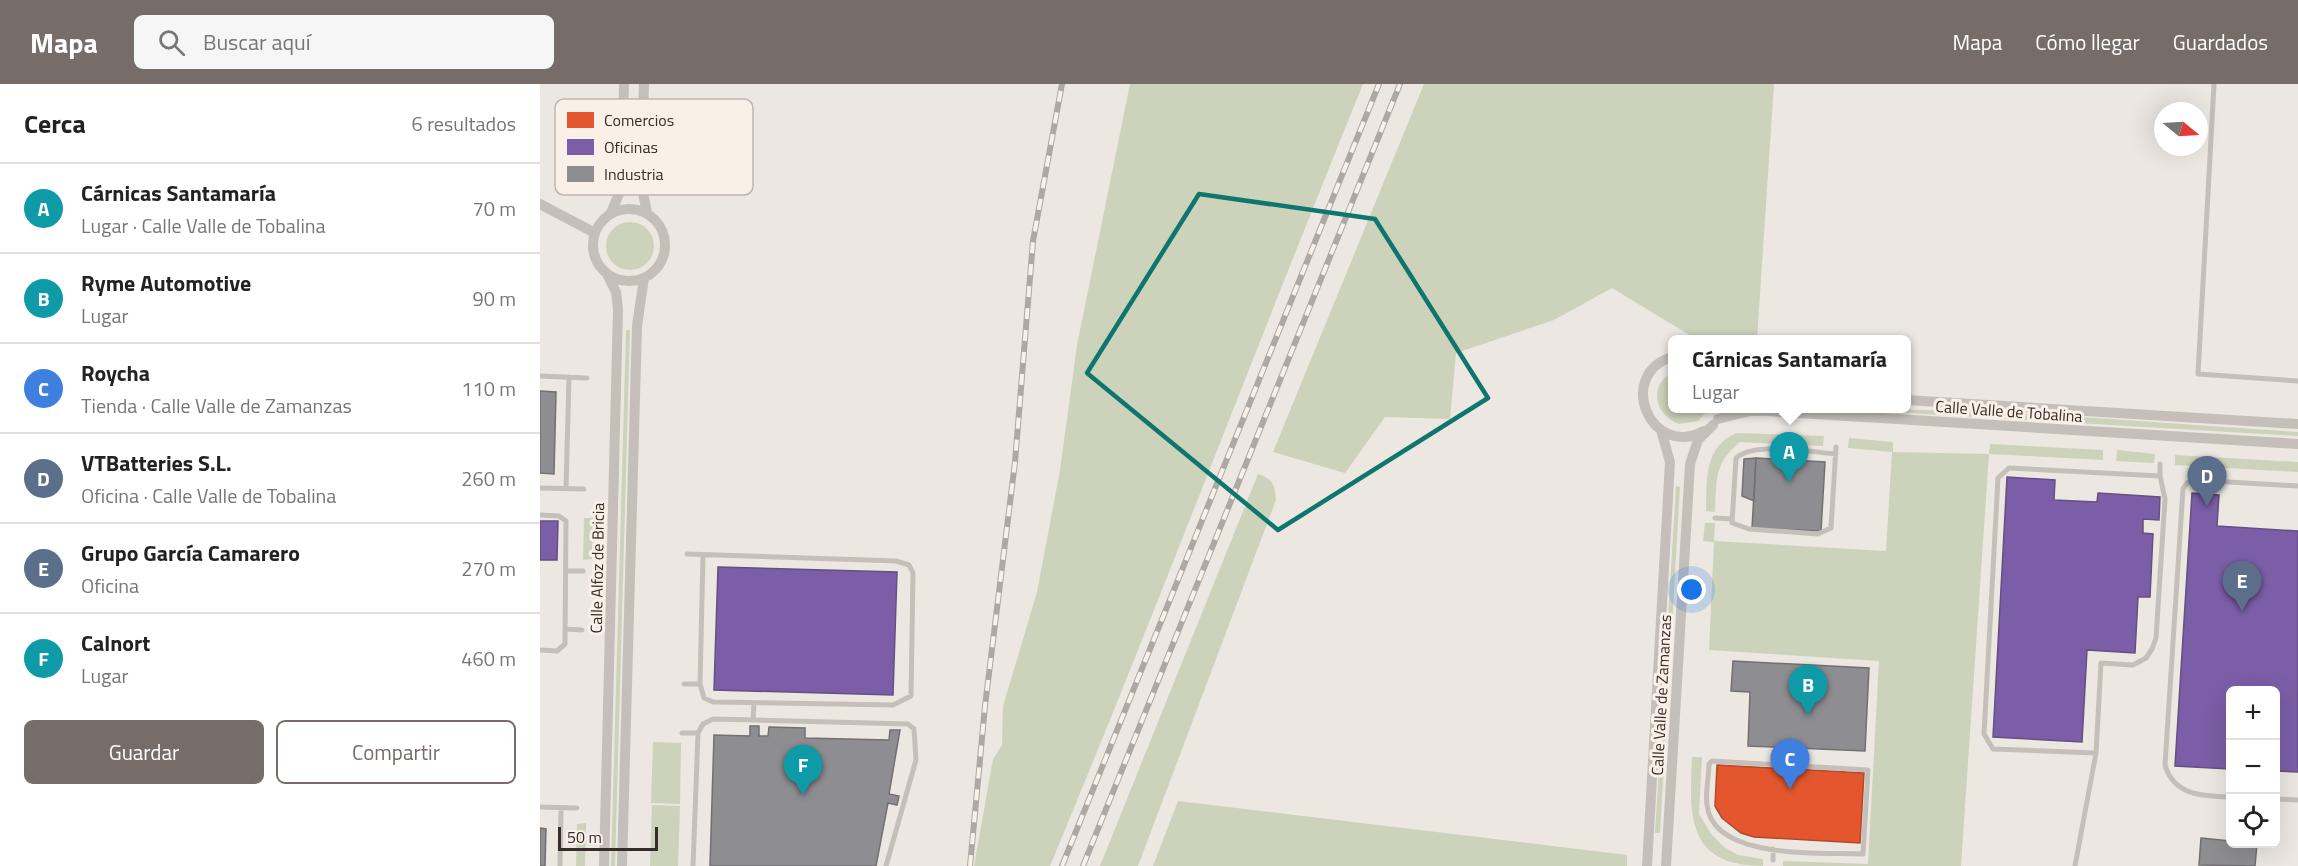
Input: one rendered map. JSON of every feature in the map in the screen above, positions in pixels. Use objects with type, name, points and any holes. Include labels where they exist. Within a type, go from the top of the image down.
[{"type":"street","points":[[624,84],[624,99]]},
{"type":"street","points":[[644,84],[644,99]]},
{"type":"street","points":[[610,214],[628,208],[647,213],[661,227],[666,247],[659,266],[644,278],[625,281],[607,274],[596,260],[593,242],[595,233],[610,214],[618,195]]},
{"type":"street","points":[[643,195],[647,213]]},
{"type":"street","points":[[540,204],[595,233]]},
{"type":"street","name":"Calle Alfoz de Bricia","points":[[604,866],[618,309],[616,292],[607,274]]},
{"type":"street","name":"Calle Alfoz de Bricia","points":[[622,866],[637,326],[644,278]]},
{"type":"street","name":"Calle Valle de Zamanzas","points":[[1647,866],[1670,462],[1668,447],[1661,430],[1646,411],[1643,392],[1651,371],[1668,360]]},
{"type":"street","name":"Calle Valle de Tobalina","points":[[1911,400],[2298,424]]},
{"type":"street","name":"Calle Valle de Tobalina","points":[[1661,430],[1677,437],[1698,435],[1718,418],[1741,413]]},
{"type":"street","name":"Calle Valle de Tobalina","points":[[1800,413],[2298,444]]},
{"type":"street","name":"Calle Valle de Zamanzas","points":[[1666,866],[1690,464],[1698,440],[1718,418]]},
{"type":"lane","points":[[2214,84],[2198,374],[2298,381]]},
{"type":"lane","points":[[540,376],[587,378]]},
{"type":"lane","points":[[567,488],[569,377]]},
{"type":"lane","points":[[1755,449],[1836,450],[1831,528],[1827,531],[1818,534],[1749,529],[1737,526],[1732,523],[1732,519],[1736,458],[1740,454],[1755,449]]},
{"type":"lane","points":[[2074,866],[2096,753],[2101,663],[2133,665],[2146,658],[2156,638],[2165,499],[2160,464]]},
{"type":"lane","points":[[2096,753],[1993,749],[1987,743],[1984,734],[1998,478],[2008,468],[2160,476]]},
{"type":"lane","points":[[2226,797],[2201,796],[2184,790],[2169,777],[2165,765],[2183,489],[2187,483],[2194,480],[2298,486]]},
{"type":"lane","points":[[540,488],[584,489]]},
{"type":"lane","points":[[540,515],[559,516],[566,521],[565,644],[561,649],[540,650]]},
{"type":"lane","points":[[1715,518],[1732,519]]},
{"type":"lane","points":[[687,554],[896,561],[909,565],[913,573],[911,696],[893,705],[713,702],[704,698],[700,684],[703,555]]},
{"type":"lane","points":[[566,571],[583,572]]},
{"type":"lane","points":[[565,629],[582,630]]},
{"type":"lane","points":[[684,684],[700,684]]},
{"type":"lane","points":[[753,720],[754,703]]},
{"type":"lane","points":[[693,866],[698,733],[703,724],[713,719],[908,724],[914,729],[916,760],[886,866]]},
{"type":"lane","points":[[682,733],[698,733]]},
{"type":"lane","points":[[1712,762],[1868,770],[1863,854],[1773,849],[1750,846],[1734,840],[1712,819],[1707,806],[1709,764],[1712,762]]},
{"type":"lane","points":[[2280,799],[2298,800]]},
{"type":"lane","points":[[540,807],[577,808]]},
{"type":"lane","points":[[560,866],[561,807]]},
{"type":"lane","points":[[1773,849],[1773,860]]},
{"type":"highlighted area","points":[[1199,194],[1375,219],[1488,398],[1278,530],[1087,373]]},
{"type":"green space","points":[[1130,84],[1363,84],[1130,671],[1050,866],[974,866],[993,759],[1002,745],[1003,706],[1037,592],[1060,470],[1077,345]]},
{"type":"green space","points":[[1424,84],[1774,84],[1757,335],[1689,335],[1612,288],[1554,320],[1456,353],[1450,419],[1385,417],[1345,473],[1273,452]]},
{"type":"green space","points":[[630,222],[647,229],[654,246],[647,263],[630,270],[613,263],[606,246],[613,229]]},
{"type":"green space","points":[[626,330],[630,330],[615,866],[611,866]]},
{"type":"green space","points":[[1668,376],[1668,413],[1705,413],[1698,421],[1679,424],[1671,420],[1660,408],[1657,393]]},
{"type":"green space","points":[[1911,409],[2069,416],[2298,432],[2298,436],[1908,413],[1911,413]]},
{"type":"green space","points":[[1736,433],[1824,436],[1823,446],[1740,442],[1725,458],[1718,473],[1715,512],[1706,511],[1707,477],[1712,456],[1725,439]]},
{"type":"green space","points":[[1849,438],[1893,442],[1893,452],[1989,454],[1961,866],[1783,866],[1783,861],[1868,864],[1879,661],[1709,650],[1714,542],[1703,541],[1705,523],[1715,523],[1714,541],[1886,551],[1892,452],[1848,448]]},
{"type":"green space","points":[[1990,444],[2103,450],[2103,460],[1989,454]]},
{"type":"green space","points":[[2117,450],[2155,454],[2154,463],[2116,461]]},
{"type":"green space","points":[[2175,455],[2298,462],[2298,472],[2175,465]]},
{"type":"green space","points":[[1258,474],[1272,483],[1276,500],[1138,866],[1100,866]]},
{"type":"green space","points":[[1676,486],[1680,487],[1660,833],[1655,833]]},
{"type":"green space","points":[[584,518],[593,518],[592,559],[583,560]]},
{"type":"green space","points":[[653,742],[681,743],[680,804],[651,803]]},
{"type":"green space","points":[[1692,757],[1702,757],[1699,814],[1712,835],[1724,847],[1738,855],[1763,859],[1763,866],[1738,864],[1719,857],[1706,847],[1698,834],[1693,817]]},
{"type":"green space","points":[[1178,801],[1627,855],[1627,866],[1153,866]]},
{"type":"green space","points":[[652,805],[680,806],[678,866],[650,866]]},
{"type":"green space","points":[[586,823],[585,866],[576,866],[577,824]]},
{"type":"building: Comercios","points":[[1717,765],[1864,773],[1860,843],[1754,837],[1741,833],[1722,818],[1715,806]]},
{"type":"building: Oficinas","points":[[2007,477],[2055,480],[2054,500],[2097,502],[2098,493],[2160,497],[2159,520],[2143,519],[2143,533],[2153,534],[2150,597],[2138,597],[2135,653],[2087,650],[2082,742],[1993,737]]},
{"type":"building: Oficinas","points":[[2192,493],[2219,495],[2217,526],[2298,531],[2298,772],[2280,771],[2280,686],[2226,686],[2226,769],[2175,766]]},
{"type":"building: Oficinas","points":[[540,521],[558,521],[557,560],[540,560]]},
{"type":"building: Oficinas","points":[[718,567],[897,572],[893,695],[714,690]]},
{"type":"building: Industria","points":[[540,391],[556,392],[554,474],[540,473]]},
{"type":"building: Industria","points":[[1756,458],[1825,462],[1821,531],[1752,528]]},
{"type":"building: Industria","points":[[1756,458],[1754,501],[1742,496],[1744,459]]},
{"type":"building: Industria","points":[[1733,661],[1869,668],[1865,751],[1748,746],[1750,692],[1731,691]]},
{"type":"building: Industria","points":[[750,726],[759,726],[759,736],[768,736],[769,727],[805,728],[805,738],[889,740],[890,730],[900,730],[889,794],[899,796],[897,805],[888,803],[876,866],[710,866],[714,735],[750,736]]},
{"type":"building: Industria","points":[[540,828],[546,829],[545,866],[540,866]]},
{"type":"building: Industria","points":[[2201,838],[2226,841],[2226,848],[2257,848],[2255,866],[2199,865]]},
{"type":"railway","points":[[970,866],[985,706],[1015,462],[1033,241],[1062,84]]},
{"type":"railway","points":[[1062,866],[1379,84]]},
{"type":"railway","points":[[1083,866],[1400,84]]},
{"type":"place","name":"Cárnicas Santamaría","points":[[1789,482]]},
{"type":"place","name":"VTBatteries S.L.","points":[[2207,506]]},
{"type":"place","name":"Grupo García Camarero","points":[[2242,611]]},
{"type":"place","name":"Ryme Automotive","points":[[1808,715]]},
{"type":"place","name":"Roycha","points":[[1790,789]]},
{"type":"place","name":"Calnort","points":[[803,795]]}]
